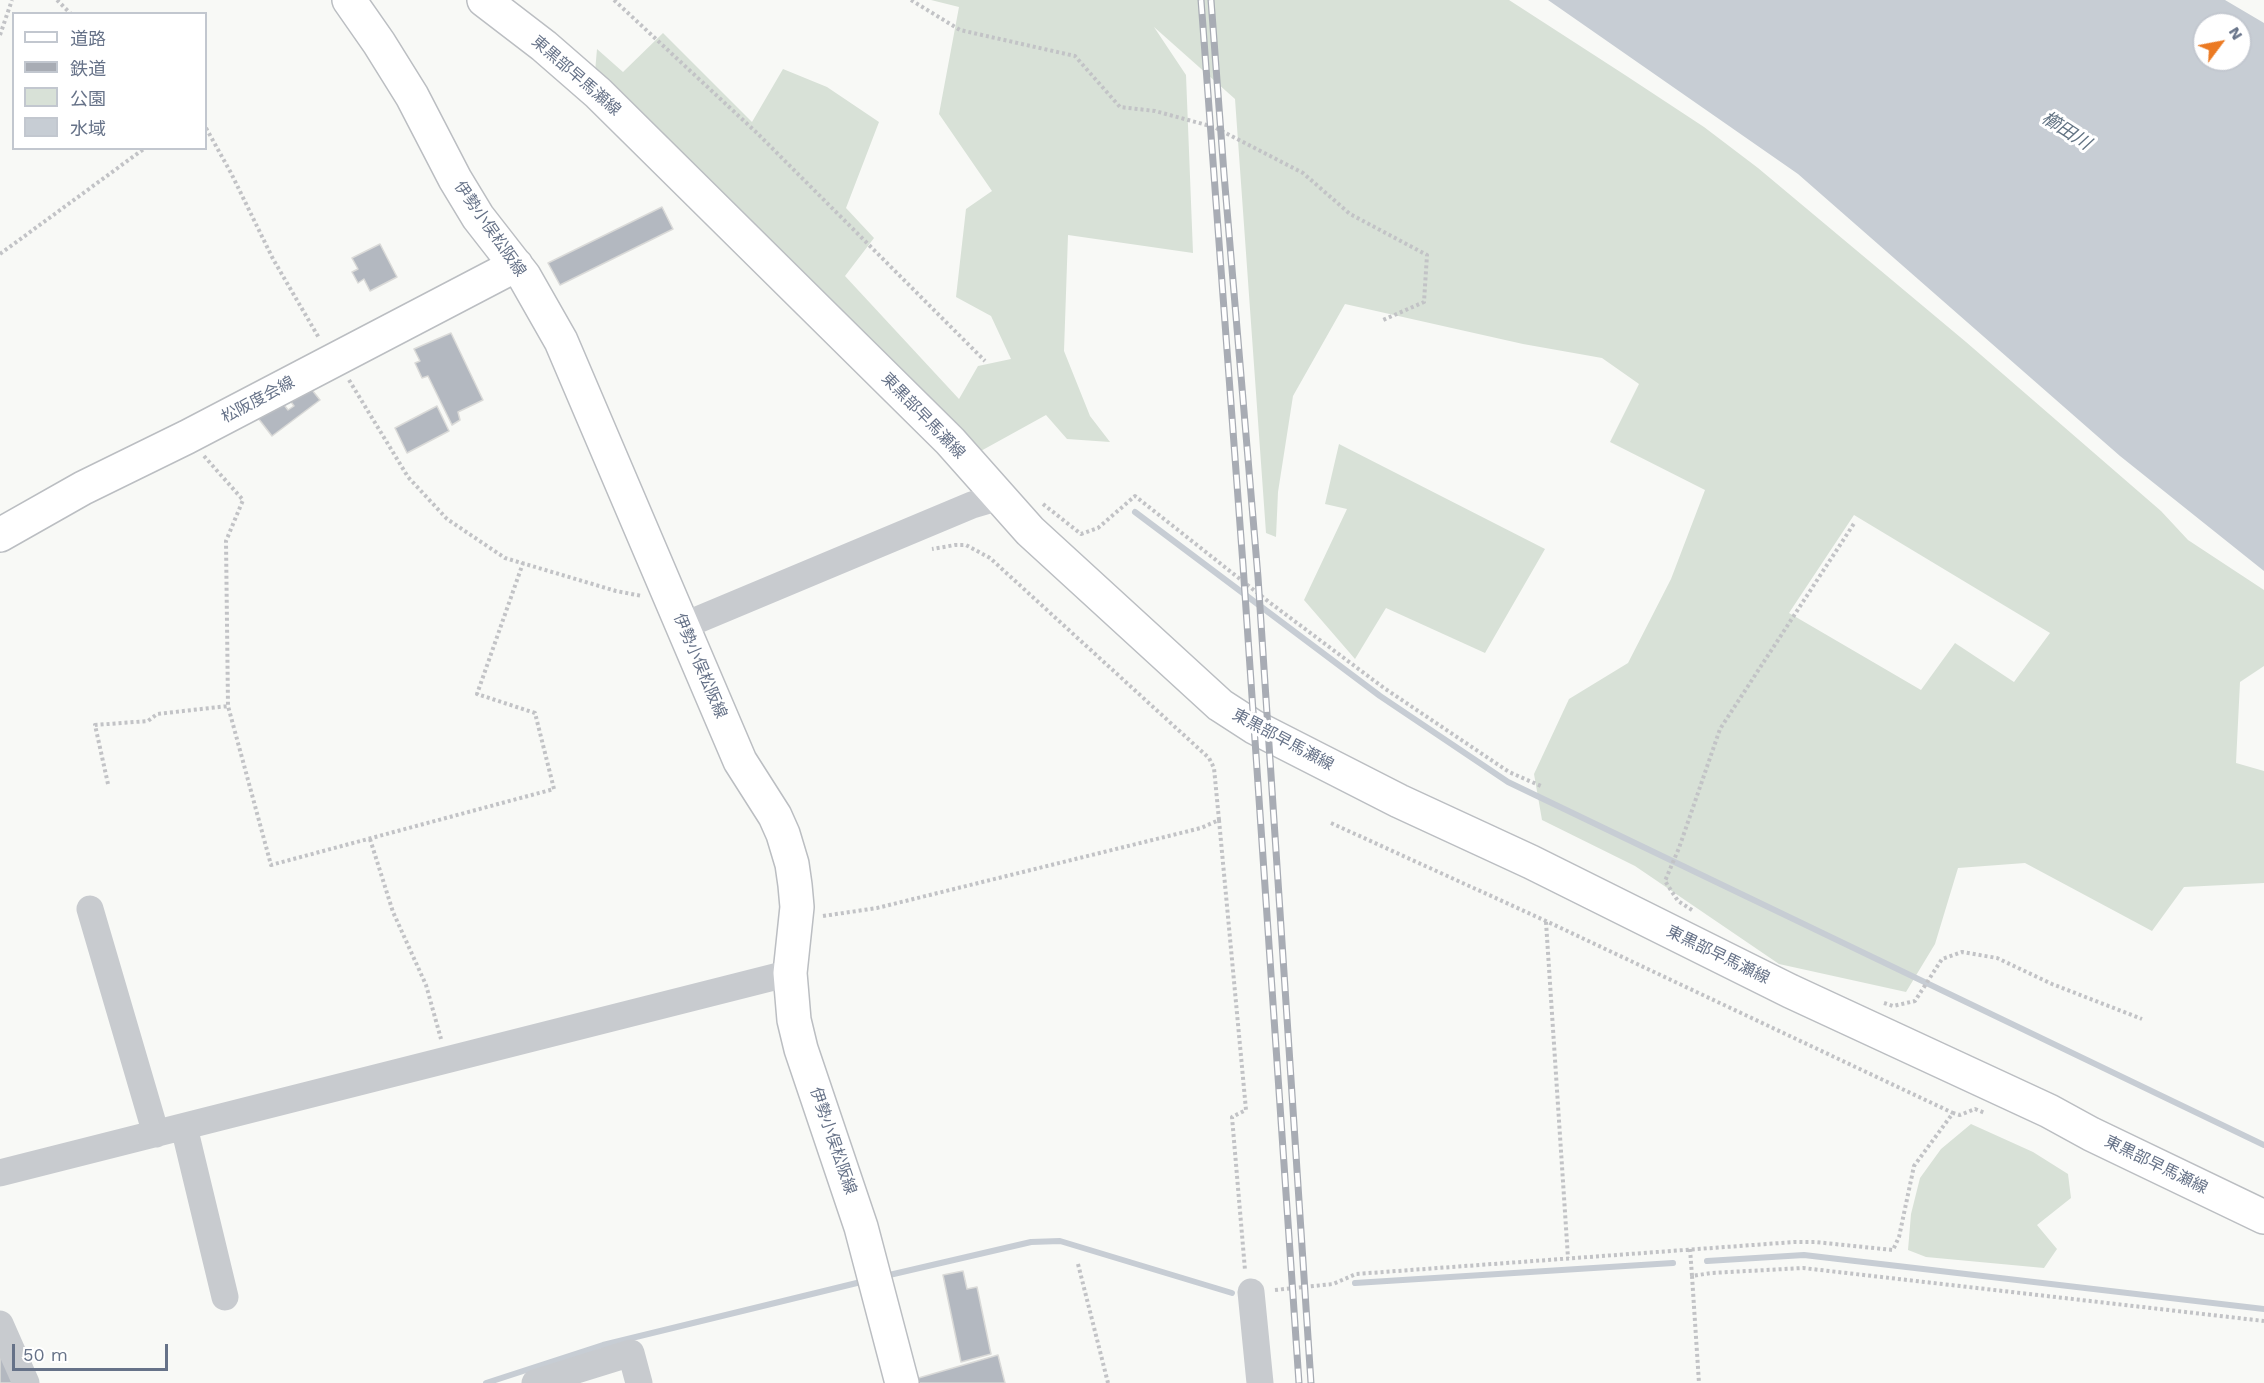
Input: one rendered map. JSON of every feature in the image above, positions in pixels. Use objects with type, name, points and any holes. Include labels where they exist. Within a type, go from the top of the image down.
[{"type":"main road","name":"伊勢小俣松阪線","points":[[349,0],[412,96],[455,179],[478,217],[516,265],[542,307],[573,366],[740,761],[775,816],[783,834],[792,864],[795,885],[795,920],[790,974],[794,1020],[801,1048],[861,1227],[902,1383]]},
{"type":"main road","name":"東黒部早馬瀬線","points":[[484,0],[544,46],[606,101],[950,441],[1030,531],[1220,705],[1254,727],[1399,801],[1531,862],[1790,991],[2049,1111],[2091,1134],[2264,1217]]},
{"type":"main road","name":"松阪度会線","points":[[0,535],[83,488],[187,437],[516,265]]},
{"type":"street","points":[[683,626],[972,505],[999,497]]},
{"type":"street","points":[[90,909],[156,1134]]},
{"type":"street","points":[[0,1173],[790,974]]},
{"type":"street","points":[[184,1127],[225,1297]]},
{"type":"street","points":[[1251,1292],[1260,1383]]},
{"type":"street","points":[[0,1324],[26,1383]]},
{"type":"street","points":[[535,1383],[631,1353],[639,1383]]},
{"type":"path","points":[[0,34],[12,0]]},
{"type":"path","points":[[57,0],[69,12]]},
{"type":"path","points":[[614,0],[757,133],[985,361]]},
{"type":"path","points":[[911,0],[960,30],[1075,56],[1120,107],[1155,111],[1214,127],[1303,173],[1350,214],[1426,255],[1424,302],[1383,320]]},
{"type":"path","points":[[207,130],[273,259],[326,351],[341,367],[408,477],[424,496],[447,519],[505,558],[616,591],[650,597],[669,594]]},
{"type":"path","points":[[0,254],[142,150]]},
{"type":"path","points":[[187,437],[243,500],[226,541],[228,706],[271,865],[554,789],[535,713],[477,694],[523,563]]},
{"type":"path","points":[[1038,502],[1046,505],[1081,534],[1098,528],[1135,496],[1269,602],[1384,688],[1509,772],[1541,786]]},
{"type":"path","points":[[1668,875],[1720,729],[1855,522]]},
{"type":"path","points":[[923,551],[955,545],[966,546],[990,558],[1209,758],[1214,768],[1246,1110],[1232,1118],[1245,1280],[1251,1292],[1333,1284],[1356,1274],[1690,1249],[1815,1242],[1893,1250],[1899,1237],[1914,1166],[1953,1113]]},
{"type":"path","points":[[108,784],[96,725],[148,721],[158,714],[228,706]]},
{"type":"path","points":[[795,920],[877,908],[1189,831],[1219,820]]},
{"type":"path","points":[[1330,823],[1546,921],[1953,1113],[1960,1115],[1975,1109],[1995,1116]]},
{"type":"path","points":[[370,839],[393,912],[426,985],[446,1059]]},
{"type":"path","points":[[1546,921],[1568,1258]]},
{"type":"path","points":[[1918,995],[1942,959],[1962,952],[1997,958],[2052,984],[2142,1019]]},
{"type":"path","points":[[1690,1249],[1699,1383]]},
{"type":"path","points":[[1078,1264],[1108,1383]]},
{"type":"path","points":[[1692,1276],[1803,1268],[2264,1321]]},
{"type":"green space","points":[[931,0],[1509,0],[1704,127],[1758,168],[1966,342],[2161,511],[2188,540],[2264,590],[2264,666],[2240,682],[2236,763],[2264,771],[2264,883],[2184,887],[2152,931],[2025,863],[1958,868],[1935,944],[1906,992],[1779,964],[1635,866],[1542,820],[1534,774],[1569,699],[1628,663],[1671,579],[1705,490],[1610,442],[1639,384],[1602,358],[1523,344],[1345,304],[1293,396],[1278,492],[1276,537],[1266,533],[1235,99],[1154,27],[1186,75],[1193,253],[1068,235],[1064,351],[1090,416],[1110,442],[1067,439],[1046,415],[979,452],[595,72],[597,49],[623,72],[663,33],[752,122],[783,69],[827,87],[879,122],[846,208],[874,238],[845,276],[959,399],[978,366],[1011,359],[991,316],[956,297],[966,209],[992,191],[939,114],[959,7]],"holes":[[[1854,515],[2050,633],[2014,682],[1955,643],[1921,690],[1789,613]]]},
{"type":"green space","points":[[1339,444],[1545,549],[1485,653],[1386,608],[1355,659],[1304,600],[1347,509],[1325,504]]},
{"type":"green space","points":[[1971,1124],[2033,1152],[2068,1174],[2071,1198],[2037,1225],[2057,1249],[2044,1268],[1926,1257],[1908,1250],[1911,1214],[1920,1178],[1941,1149]]},
{"type":"water","name":"櫛田川","points":[[1548,0],[2225,0],[2245,12],[2192,12],[2192,72],[2252,72],[2252,16],[2264,23],[2264,571],[2120,456],[1798,174]]},
{"type":"building","points":[[662,207],[673,229],[560,285],[548,263]]},
{"type":"building","points":[[380,244],[397,277],[370,291],[364,279],[358,283],[352,272],[358,269],[352,258]]},
{"type":"building","points":[[451,333],[483,400],[458,412],[460,420],[452,425],[428,376],[422,378],[415,363],[420,361],[414,349]]},
{"type":"building","points":[[308,385],[320,400],[272,436],[258,418],[281,401],[288,410],[294,406],[289,399]]},
{"type":"building","points":[[437,406],[449,431],[407,453],[395,428]]},
{"type":"building","points":[[963,1271],[967,1289],[977,1287],[991,1354],[961,1362],[943,1275]]},
{"type":"building","points":[[0,1351],[13,1383],[0,1383]]},
{"type":"building","points":[[998,1355],[1005,1383],[916,1383],[915,1379]]},
{"type":"waterway","points":[[1135,512],[1380,696],[1508,782],[2264,1145]]},
{"type":"waterway","points":[[885,1276],[1031,1242],[1060,1241],[1232,1293]]},
{"type":"waterway","points":[[1707,1261],[1804,1255],[2264,1309]]},
{"type":"waterway","points":[[1355,1283],[1673,1263]]},
{"type":"waterway","points":[[486,1383],[603,1345],[865,1281]]},
{"type":"railway","points":[[1201,0],[1243,565],[1299,1383]]},
{"type":"railway","points":[[1211,0],[1258,577],[1311,1383]]}]
